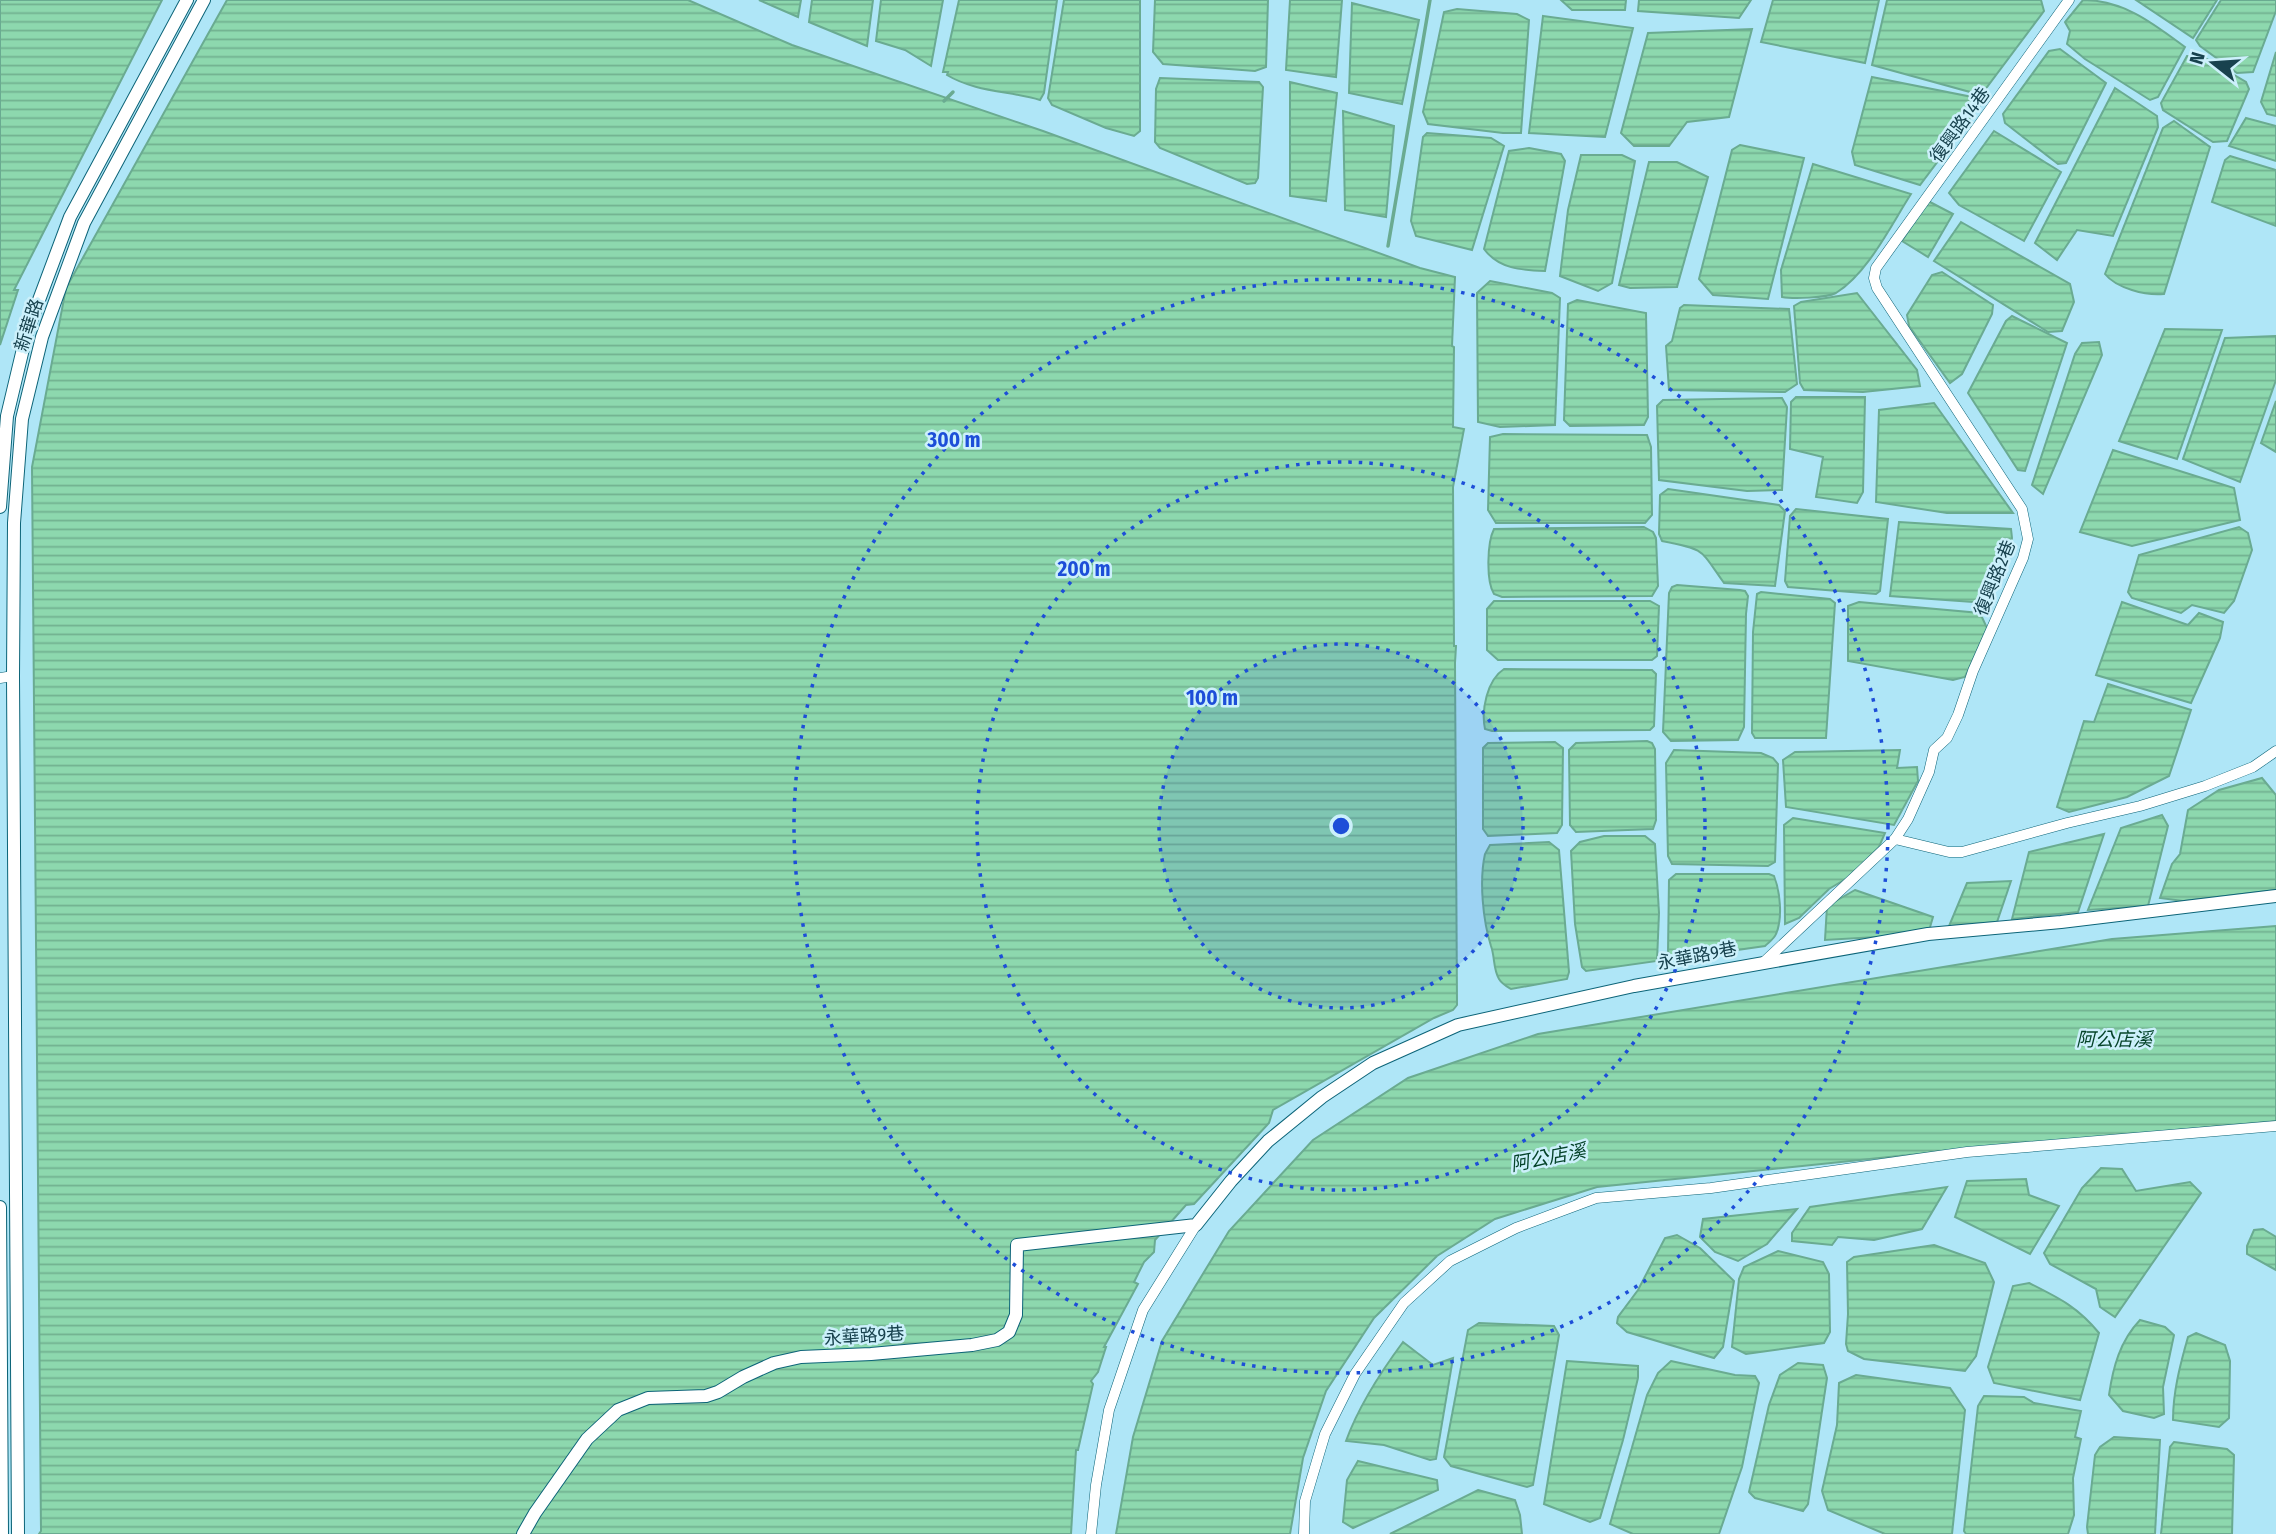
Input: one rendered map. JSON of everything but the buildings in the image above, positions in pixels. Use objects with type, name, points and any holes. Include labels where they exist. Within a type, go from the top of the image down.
[{"type":"street","name":"新華路","points":[[0,507],[7,416],[27,332],[55,256],[70,217],[187,0]]},
{"type":"street","name":"新華路","points":[[18,1534],[7,677],[22,419],[42,337],[84,223],[204,0]]},
{"type":"street","name":"復興路14巷","points":[[1876,268],[2069,0]]},
{"type":"street","name":"復興路2巷","points":[[1764,962],[1895,839],[1908,819],[1929,772],[1934,750],[1947,738],[1958,715],[1973,671],[2023,558],[2028,539],[2022,509],[1877,288],[1874,278],[1876,268]]},
{"type":"street","points":[[1895,839],[1948,852],[1962,852],[2067,822],[2140,806],[2205,786],[2253,767],[2276,751]]},
{"type":"street","name":"永華路9巷","points":[[1091,1534],[1109,1410],[1143,1310],[1196,1225],[1268,1141],[1322,1097],[1373,1063],[1458,1026],[1634,986],[1928,934],[2061,922],[2276,896]]},
{"type":"street","points":[[1304,1534],[1305,1501],[1325,1434],[1356,1374],[1404,1303],[1450,1261],[1516,1228],[1596,1198],[1711,1188],[1967,1152],[2276,1126]]},
{"type":"street","points":[[0,1207],[2,1534]]},
{"type":"street","name":"永華路9巷","points":[[523,1534],[587,1439],[618,1410],[648,1398],[706,1396],[774,1363],[801,1357],[871,1354],[972,1345],[996,1340],[1009,1332],[1016,1315],[1017,1245],[1196,1225]]},
{"type":"water","points":[[0,0],[162,0],[14,290],[18,290],[0,345]]},
{"type":"water","points":[[227,0],[688,0],[792,45],[1043,131],[1420,268],[1455,277],[1453,427],[1464,429],[1453,487],[1457,1005],[1453,1010],[1434,1018],[1273,1110],[1269,1123],[1194,1204],[1186,1205],[1155,1240],[1154,1252],[1144,1262],[1134,1282],[1138,1284],[1104,1347],[1098,1372],[1091,1381],[1093,1384],[1076,1450],[1071,1534],[39,1534],[32,467],[66,288]]},
{"type":"water","points":[[759,0],[801,0],[798,17]]},
{"type":"water","points":[[812,0],[873,0],[867,46],[809,22]]},
{"type":"water","points":[[881,0],[943,0],[931,66],[905,50],[876,41]]},
{"type":"water","points":[[959,0],[1057,0],[1044,93],[1040,100],[969,85],[947,75],[948,72],[943,72]]},
{"type":"water","points":[[1064,0],[1140,0],[1140,131],[1134,136],[1106,128],[1052,105],[1048,98]]},
{"type":"water","points":[[1155,0],[1268,0],[1266,67],[1255,71],[1163,64],[1153,52]]},
{"type":"water","points":[[1290,0],[1342,0],[1336,77],[1286,70]]},
{"type":"water","points":[[1561,0],[1626,0],[1625,10],[1572,10]]},
{"type":"water","points":[[1639,0],[1751,0],[1739,18],[1638,11]]},
{"type":"water","points":[[1773,0],[1879,0],[1865,63],[1761,42]]},
{"type":"water","points":[[1887,0],[2041,0],[2044,11],[1981,95],[1872,65]]},
{"type":"water","points":[[2083,0],[2112,4],[2125,9],[2150,22],[2185,47],[2158,97],[2150,100],[2085,59],[2067,44],[2070,31],[2065,22]]},
{"type":"water","points":[[2136,0],[2217,0],[2193,38]]},
{"type":"water","points":[[2221,0],[2276,0],[2276,11],[2253,72],[2237,73],[2200,46],[2196,40]]},
{"type":"water","points":[[1352,3],[1419,20],[1402,104],[1349,93]]},
{"type":"water","points":[[1457,9],[1517,14],[1529,20],[1521,133],[1428,124],[1423,112],[1444,12]]},
{"type":"water","points":[[1543,16],[1633,28],[1605,137],[1529,133]]},
{"type":"water","points":[[1752,29],[1729,117],[1687,122],[1669,146],[1634,146],[1621,133],[1648,33]]},
{"type":"water","points":[[2060,49],[2106,83],[2066,163],[2058,164],[2005,123],[2003,114],[2049,51]]},
{"type":"water","points":[[2276,52],[2276,116],[2267,114],[2261,102]]},
{"type":"water","points":[[2187,56],[2205,58],[2246,82],[2249,89],[2227,141],[2213,142],[2163,110],[2161,103]]},
{"type":"water","points":[[1872,77],[1977,98],[1980,105],[1920,185],[1855,165],[1852,152]]},
{"type":"water","points":[[1160,78],[1259,82],[1263,87],[1258,178],[1255,183],[1247,184],[1160,148],[1155,142],[1156,89]]},
{"type":"water","points":[[1290,82],[1337,93],[1326,201],[1290,196]]},
{"type":"water","points":[[2115,88],[2157,116],[2158,127],[2113,236],[2077,230],[2057,260],[2035,243]]},
{"type":"water","points":[[1343,111],[1394,126],[1386,217],[1345,210]]},
{"type":"water","points":[[2246,118],[2276,126],[2276,161],[2229,146]]},
{"type":"water","points":[[2174,121],[2210,147],[2164,294],[2149,294],[2124,287],[2105,274],[2163,128]]},
{"type":"water","points":[[1994,131],[2061,172],[2024,241],[1959,205],[1949,193]]},
{"type":"water","points":[[1427,133],[1491,138],[1504,146],[1472,250],[1416,236],[1411,221],[1423,137]]},
{"type":"water","points":[[1740,145],[1804,158],[1768,299],[1713,295],[1699,279],[1732,150]]},
{"type":"water","points":[[1529,148],[1561,154],[1565,161],[1545,271],[1519,269],[1504,264],[1496,261],[1484,249],[1509,151]]},
{"type":"water","points":[[1581,155],[1622,155],[1635,161],[1612,283],[1598,291],[1560,276],[1568,210]]},
{"type":"water","points":[[2230,156],[2276,170],[2276,226],[2212,202],[2225,160]]},
{"type":"water","points":[[1649,162],[1677,162],[1708,177],[1677,287],[1630,288],[1619,285]]},
{"type":"water","points":[[1813,164],[1911,194],[1869,261],[1848,284],[1836,293],[1825,296],[1782,297],[1781,270]]},
{"type":"water","points":[[1928,201],[1953,214],[1928,257],[1902,241]]},
{"type":"water","points":[[1961,222],[2070,284],[2074,302],[2062,331],[2048,332],[1934,261]]},
{"type":"water","points":[[1942,272],[1993,305],[1992,314],[1962,374],[1950,383],[1909,326],[1907,315],[1932,275]]},
{"type":"water","points":[[1490,281],[1552,293],[1560,298],[1555,425],[1500,427],[1478,422],[1477,293]]},
{"type":"water","points":[[1857,293],[1917,370],[1920,386],[1863,392],[1804,390],[1800,383],[1794,306],[1801,302]]},
{"type":"water","points":[[1577,300],[1646,313],[1648,417],[1644,425],[1570,426],[1564,420],[1568,304]]},
{"type":"water","points":[[1684,305],[1789,309],[1797,384],[1785,392],[1669,390],[1666,346],[1672,341],[1680,308]]},
{"type":"water","points":[[2012,316],[2067,343],[2025,471],[2018,470],[1968,393],[2006,321]]},
{"type":"water","points":[[2165,329],[2222,330],[2177,459],[2119,441]]},
{"type":"water","points":[[2276,336],[2276,380],[2240,482],[2183,459],[2225,338]]},
{"type":"water","points":[[2099,342],[2102,355],[2043,494],[2032,485],[2075,354],[2082,343]]},
{"type":"water","points":[[1796,397],[1865,397],[1863,492],[1857,503],[1816,497],[1823,457],[1790,449],[1791,402]]},
{"type":"water","points":[[1782,398],[1787,407],[1782,490],[1747,491],[1659,480],[1657,406],[1663,400]]},
{"type":"water","points":[[2276,401],[2276,452],[2261,443]]},
{"type":"water","points":[[1934,403],[2013,513],[1947,513],[1876,502],[1879,410]]},
{"type":"water","points":[[1503,434],[1647,435],[1651,447],[1652,515],[1645,523],[1496,523],[1488,510],[1490,437]]},
{"type":"water","points":[[2113,450],[2234,488],[2240,520],[2132,546],[2080,532]]},
{"type":"water","points":[[1668,489],[1779,505],[1785,511],[1775,586],[1724,583],[1700,552],[1687,546],[1662,541],[1659,534],[1660,495]]},
{"type":"water","points":[[1796,509],[1888,519],[1880,591],[1876,594],[1788,587],[1785,581],[1790,516]]},
{"type":"water","points":[[1899,522],[2011,529],[2012,538],[1987,603],[1890,596]]},
{"type":"water","points":[[1644,527],[1653,532],[1656,538],[1658,586],[1652,596],[1502,597],[1494,594],[1491,588],[1488,562],[1494,529]]},
{"type":"water","points":[[2239,527],[2248,533],[2252,550],[2234,601],[2224,613],[2192,605],[2181,613],[2132,598],[2128,592],[2139,555]]},
{"type":"water","points":[[1677,585],[1740,590],[1745,591],[1748,596],[1744,727],[1738,740],[1671,741],[1663,732],[1669,593],[1672,587]]},
{"type":"water","points":[[1761,592],[1830,599],[1835,603],[1826,738],[1755,738],[1752,733],[1753,632],[1757,594]]},
{"type":"water","points":[[1494,601],[1650,601],[1659,606],[1657,656],[1652,660],[1498,660],[1487,650],[1487,609]]},
{"type":"water","points":[[1859,602],[1980,613],[1987,628],[1965,677],[1953,680],[1848,661],[1848,606]]},
{"type":"water","points":[[2122,602],[2188,625],[2199,613],[2223,622],[2220,638],[2191,703],[2096,675]]},
{"type":"water","points":[[1504,669],[1652,670],[1656,674],[1654,726],[1650,730],[1485,729],[1484,713],[1489,688]]},
{"type":"water","points":[[2108,684],[2191,710],[2169,776],[2127,797],[2069,812],[2057,807],[2084,721],[2094,722]]},
{"type":"water","points":[[1555,742],[1563,748],[1562,825],[1557,833],[1488,836],[1483,829],[1483,748],[1488,743]]},
{"type":"water","points":[[1576,743],[1652,743],[1655,749],[1656,820],[1653,829],[1576,832],[1570,825],[1569,750]]},
{"type":"water","points":[[1674,750],[1761,753],[1773,758],[1778,764],[1775,862],[1768,866],[1672,864],[1668,856],[1666,763]]},
{"type":"water","points":[[1900,750],[1897,768],[1917,767],[1918,781],[1894,825],[1786,807],[1783,760],[1795,752]]},
{"type":"water","points":[[2262,778],[2276,795],[2276,890],[2183,901],[2160,898],[2172,864],[2180,854],[2188,810],[2219,790]]},
{"type":"water","points":[[2162,815],[2168,826],[2148,906],[2088,910],[2121,828]]},
{"type":"water","points":[[1793,818],[1885,833],[1879,847],[1849,877],[1829,889],[1799,918],[1785,924],[1784,825]]},
{"type":"water","points":[[2104,834],[2078,912],[2012,919],[2029,852]]},
{"type":"water","points":[[1604,836],[1645,836],[1655,844],[1659,913],[1657,961],[1586,971],[1582,967],[1575,924],[1571,851],[1580,842]]},
{"type":"water","points":[[1549,842],[1559,850],[1569,972],[1567,979],[1511,989],[1501,982],[1497,975],[1486,925],[1482,888],[1485,854],[1490,845]]},
{"type":"water","points":[[1676,874],[1774,876],[1780,913],[1775,936],[1765,946],[1675,959],[1668,952],[1669,880]]},
{"type":"water","points":[[2011,881],[1997,922],[1949,926],[1967,883]]},
{"type":"water","points":[[1855,890],[1933,917],[1928,934],[1825,940],[1827,906]]},
{"type":"water","name":"阿公店溪","points":[[2276,926],[2276,1121],[1597,1187],[1495,1219],[1437,1256],[1374,1318],[1326,1391],[1303,1458],[1290,1534],[1116,1534],[1133,1437],[1162,1341],[1229,1231],[1313,1140],[1408,1078],[1538,1034],[2112,939]]},
{"type":"water","points":[[2101,1168],[2122,1169],[2136,1191],[2190,1182],[2201,1193],[2115,1317],[2100,1307],[2096,1289],[2050,1264],[2044,1253],[2082,1188]]},
{"type":"water","points":[[2026,1179],[2029,1195],[2059,1206],[2030,1254],[1955,1217],[1967,1181]]},
{"type":"water","points":[[1947,1187],[1922,1229],[1874,1240],[1838,1237],[1832,1245],[1792,1241],[1792,1233],[1810,1207]]},
{"type":"water","points":[[1797,1209],[1767,1244],[1738,1261],[1715,1252],[1700,1237],[1703,1219]]},
{"type":"water","points":[[2263,1229],[2276,1237],[2276,1270],[2247,1254],[2247,1246],[2254,1230]]},
{"type":"water","points":[[1677,1235],[1700,1248],[1734,1281],[1723,1347],[1714,1358],[1627,1332],[1617,1323],[1665,1238]]},
{"type":"water","points":[[1934,1245],[1985,1263],[1994,1282],[1976,1356],[1965,1371],[1864,1359],[1848,1351],[1847,1262],[1854,1257]]},
{"type":"water","points":[[1778,1251],[1823,1262],[1829,1274],[1830,1332],[1824,1343],[1746,1354],[1732,1347],[1739,1279],[1744,1267]]},
{"type":"water","points":[[2029,1283],[2067,1304],[2099,1333],[2080,1400],[1994,1383],[1988,1367],[2013,1286]]},
{"type":"water","points":[[2140,1320],[2165,1327],[2174,1335],[2163,1387],[2164,1414],[2154,1418],[2123,1411],[2109,1395],[2118,1355]]},
{"type":"water","points":[[1479,1323],[1554,1326],[1559,1335],[1533,1485],[1527,1487],[1451,1466],[1444,1457],[1468,1330]]},
{"type":"water","points":[[2196,1333],[2225,1345],[2230,1361],[2229,1418],[2219,1427],[2173,1420],[2182,1358],[2188,1337]]},
{"type":"water","points":[[1403,1342],[1433,1365],[1453,1358],[1436,1459],[1430,1460],[1384,1445],[1346,1441],[1371,1390]]},
{"type":"water","points":[[1567,1361],[1638,1366],[1638,1378],[1623,1440],[1600,1518],[1590,1522],[1544,1504]]},
{"type":"water","points":[[1671,1361],[1735,1375],[1755,1376],[1759,1383],[1742,1467],[1719,1534],[1633,1534],[1610,1524],[1647,1395],[1658,1373]]},
{"type":"water","points":[[1798,1363],[1823,1365],[1827,1378],[1808,1504],[1803,1511],[1755,1498],[1749,1492],[1769,1405],[1780,1375]]},
{"type":"water","points":[[1856,1375],[1950,1388],[1965,1410],[1952,1534],[1885,1534],[1828,1510],[1822,1491],[1837,1425],[1839,1383]]},
{"type":"water","points":[[1984,1396],[2024,1397],[2034,1403],[2081,1411],[2075,1437],[2081,1439],[2073,1478],[2074,1515],[2068,1534],[1966,1534],[1964,1531],[1978,1406]]},
{"type":"water","points":[[2114,1437],[2160,1440],[2155,1534],[2088,1534],[2095,1455],[2100,1447]]},
{"type":"water","points":[[2174,1442],[2227,1449],[2234,1455],[2232,1534],[2161,1534],[2170,1447]]},
{"type":"water","points":[[1358,1461],[1437,1480],[1438,1490],[1353,1528],[1343,1522],[1347,1480]]},
{"type":"water","points":[[1478,1490],[1515,1500],[1522,1534],[1390,1534]]},
{"type":"waterway","points":[[1388,246],[1430,0]]},
{"type":"waterway","points":[[944,101],[953,92]]}]
